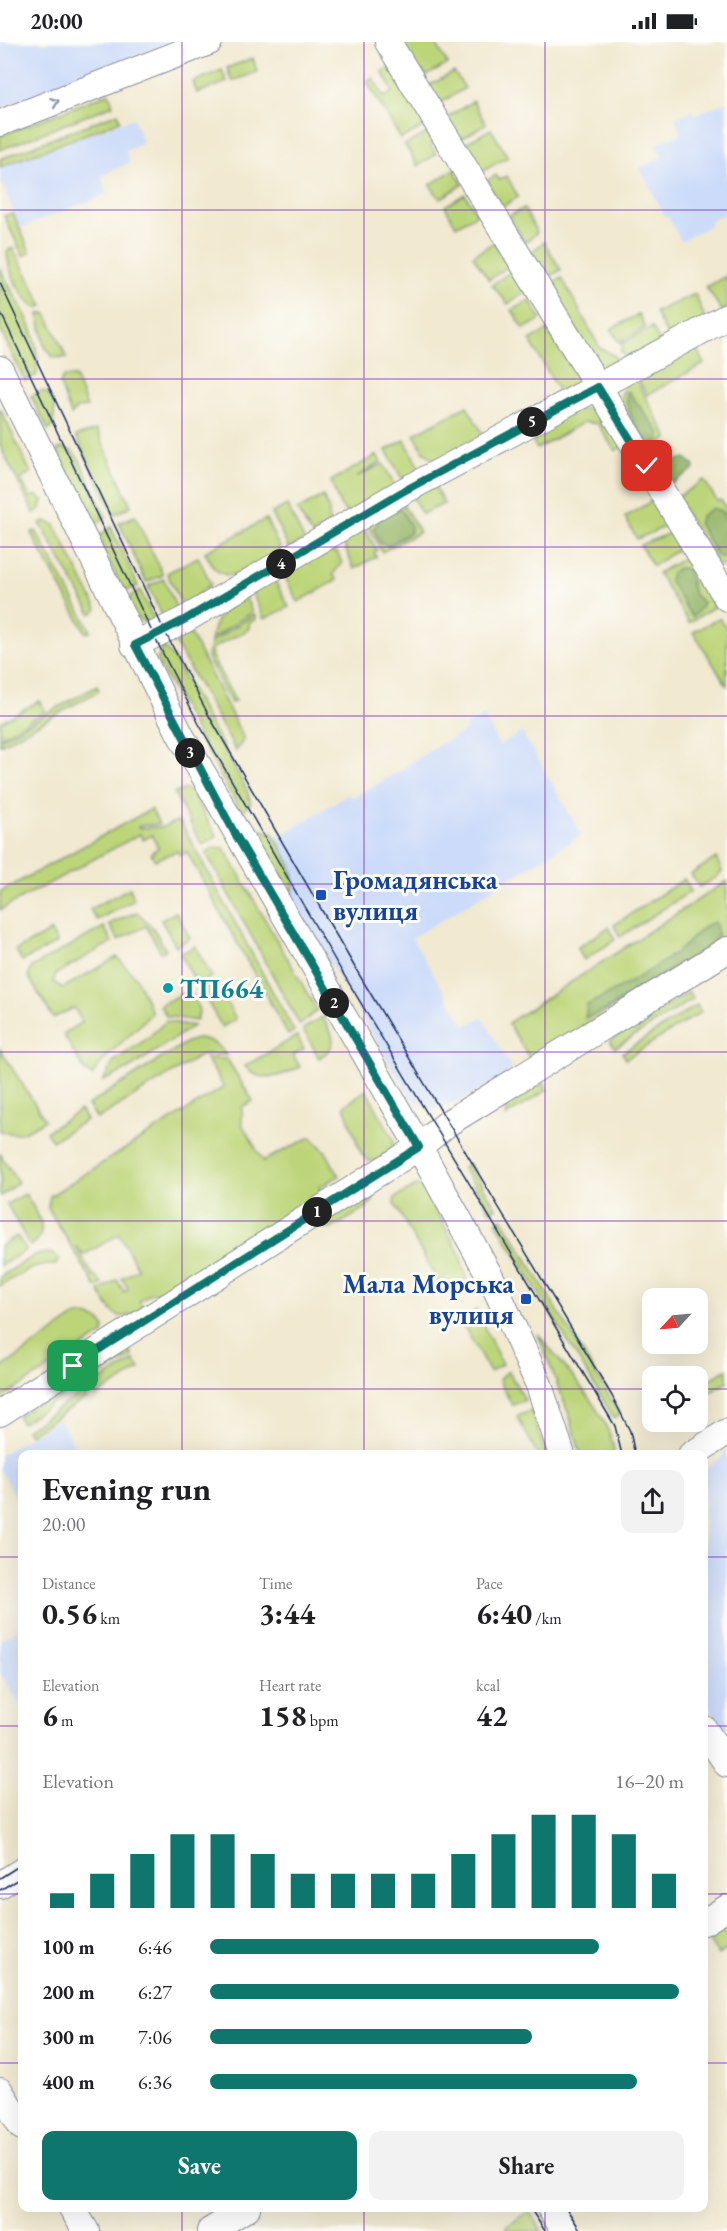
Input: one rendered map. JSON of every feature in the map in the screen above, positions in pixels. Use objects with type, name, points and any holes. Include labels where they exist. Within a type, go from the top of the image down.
[{"type":"street","points":[[0,123],[209,42]]},
{"type":"street","points":[[388,42],[727,598]]},
{"type":"street","points":[[135,645],[195,613],[402,492],[727,317]]},
{"type":"street","points":[[0,369],[135,645],[234,832],[419,1147],[495,1287],[539,1385],[560,1450]]},
{"type":"street","points":[[0,1413],[419,1147],[448,1123],[727,950]]},
{"type":"street","points":[[699,1450],[727,1432]]},
{"type":"street","points":[[708,1735],[727,1764]]},
{"type":"street","points":[[0,1885],[18,1874]]},
{"type":"street","points":[[708,1920],[727,1908]]},
{"type":"street","points":[[0,2091],[18,2120]]},
{"type":"street","points":[[74,2212],[86,2231]]},
{"type":"street","points":[[210,2231],[241,2212]]},
{"type":"street","points":[[553,2212],[565,2231]]},
{"type":"shaded area","points":[[0,42],[171,42],[0,108]]},
{"type":"shaded area","points":[[727,102],[727,213],[709,222],[711,225],[681,241],[668,216],[665,217],[640,168],[662,157],[656,144],[681,134],[675,118],[693,111],[695,114]]},
{"type":"shaded area","points":[[134,118],[143,143],[126,151],[130,163],[101,176],[107,194],[21,228],[0,180],[0,168]]},
{"type":"shaded area","points":[[484,716],[499,745],[522,732],[582,835],[412,938],[465,1026],[482,1017],[513,1070],[459,1102],[432,1109],[411,1099],[261,847],[349,794],[352,798],[400,771],[417,758],[466,730],[465,727]]},
{"type":"shaded area","points":[[59,1419],[77,1450],[18,1450],[18,1501],[0,1469],[0,1455]]},
{"type":"shaded area","points":[[727,1449],[727,1735],[708,1705],[708,1466],[720,1458]]},
{"type":"shaded area","points":[[18,1629],[18,1702],[0,1673],[0,1640]]},
{"type":"green space","points":[[406,42],[435,42],[448,64],[426,76],[423,71],[418,73],[401,46]]},
{"type":"green space","points":[[253,58],[257,72],[232,81],[227,68]]},
{"type":"green space","points":[[393,66],[427,125],[401,139],[367,82],[373,78],[384,97],[393,92],[382,71]]},
{"type":"green space","points":[[222,70],[227,82],[197,93],[193,82]]},
{"type":"green space","points":[[454,72],[465,88],[437,105],[426,87]]},
{"type":"green space","points":[[109,93],[113,105],[0,150],[0,136]]},
{"type":"green space","points":[[473,101],[486,124],[458,141],[445,119]]},
{"type":"green space","points":[[118,113],[120,121],[0,167],[0,159]]},
{"type":"green space","points":[[491,129],[508,157],[481,172],[464,144]]},
{"type":"green space","points":[[431,131],[436,140],[430,144],[436,154],[418,166],[405,145]]},
{"type":"green space","points":[[454,169],[463,184],[440,199],[430,185]]},
{"type":"green space","points":[[496,175],[499,180],[507,176],[518,197],[502,207],[487,181]]},
{"type":"green space","points":[[465,194],[477,214],[456,226],[445,206]]},
{"type":"green space","points":[[524,208],[537,232],[525,243],[509,216]]},
{"type":"green space","points":[[13,213],[30,252],[23,256],[4,216]]},
{"type":"green space","points":[[494,242],[506,263],[509,261],[511,264],[489,280],[473,256]]},
{"type":"green space","points":[[544,242],[561,270],[546,279],[531,252]]},
{"type":"green space","points":[[13,248],[43,306],[36,308],[24,296],[16,282],[7,251]]},
{"type":"green space","points":[[0,268],[27,318],[35,343],[37,375],[25,381],[0,329]]},
{"type":"green space","points":[[514,269],[527,290],[508,304],[492,285]]},
{"type":"green space","points":[[726,276],[727,308],[722,311],[706,287]]},
{"type":"green space","points":[[562,278],[600,348],[615,356],[617,367],[600,370],[547,286]]},
{"type":"green space","points":[[695,294],[706,320],[668,337],[655,312]]},
{"type":"green space","points":[[530,300],[541,319],[524,329],[512,310]]},
{"type":"green space","points":[[46,313],[67,358],[53,357],[44,345],[39,314]]},
{"type":"green space","points":[[639,314],[645,328],[619,342],[611,329]]},
{"type":"green space","points":[[652,327],[661,344],[629,361],[620,350],[623,349],[621,344]]},
{"type":"green space","points":[[548,330],[578,378],[577,384],[560,394],[530,340]]},
{"type":"green space","points":[[694,344],[704,364],[647,395],[636,375]]},
{"type":"green space","points":[[634,376],[668,438],[648,451],[619,401],[626,382]]},
{"type":"green space","points":[[63,377],[75,377],[87,407],[77,408],[71,415],[60,384]]},
{"type":"green space","points":[[43,391],[51,399],[54,408],[52,428],[48,430],[31,396]]},
{"type":"green space","points":[[628,391],[659,432],[660,438],[652,446],[633,421],[627,404]]},
{"type":"green space","points":[[467,406],[485,438],[446,459],[433,459],[424,452],[414,434]]},
{"type":"green space","points":[[0,408],[31,473],[21,479],[30,497],[36,495],[43,500],[41,508],[34,513],[0,446]]},
{"type":"green space","points":[[588,408],[599,410],[624,445],[615,451],[598,424],[584,422],[537,449],[531,438],[505,450],[566,414]]},
{"type":"green space","points":[[97,430],[131,506],[114,515],[76,436]]},
{"type":"green space","points":[[405,440],[418,466],[418,475],[404,482],[386,450]]},
{"type":"green space","points":[[62,448],[72,451],[79,459],[106,517],[97,523],[91,522],[57,450]]},
{"type":"green space","points":[[377,455],[381,462],[356,477],[383,464],[396,487],[348,514],[340,505],[331,481]]},
{"type":"green space","points":[[685,458],[693,464],[694,469],[671,484],[663,468],[668,463]]},
{"type":"green space","points":[[704,480],[717,501],[721,500],[727,510],[727,567],[718,565],[676,498]]},
{"type":"green space","points":[[434,484],[444,504],[422,514],[412,496]]},
{"type":"green space","points":[[323,496],[329,510],[329,525],[312,535],[297,510]]},
{"type":"green space","points":[[655,499],[671,524],[637,539],[625,517]]},
{"type":"green space","points":[[401,502],[420,532],[382,552],[366,522]]},
{"type":"green space","points":[[287,505],[304,540],[289,549],[272,513]]},
{"type":"green space","points":[[400,508],[411,526],[411,532],[388,546],[380,543],[374,529],[378,521],[386,514]]},
{"type":"green space","points":[[712,508],[721,511],[727,520],[727,557],[723,559],[716,554],[698,523],[701,516]]},
{"type":"green space","points":[[135,516],[163,575],[146,582],[119,523]]},
{"type":"green space","points":[[266,519],[282,553],[250,572],[232,576],[215,569],[205,552]]},
{"type":"green space","points":[[45,521],[55,525],[97,609],[91,614],[40,523]]},
{"type":"green space","points":[[358,526],[365,530],[377,550],[374,552],[376,557],[354,569],[342,540]]},
{"type":"green space","points":[[111,527],[138,586],[124,592],[98,537]]},
{"type":"green space","points":[[36,531],[91,631],[86,633],[31,533]]},
{"type":"green space","points":[[675,531],[684,545],[653,566],[640,545]]},
{"type":"green space","points":[[328,552],[337,552],[342,563],[333,574],[337,580],[298,602],[282,571],[313,553],[322,557]]},
{"type":"green space","points":[[690,555],[709,585],[706,591],[714,607],[689,623],[658,573]]},
{"type":"green space","points":[[198,557],[211,584],[183,608],[167,573]]},
{"type":"green space","points":[[678,568],[688,570],[694,595],[703,602],[701,608],[692,617],[669,580],[671,574]]},
{"type":"green space","points":[[273,577],[289,607],[264,619],[251,590]]},
{"type":"green space","points":[[164,579],[179,614],[164,619],[148,586]]},
{"type":"green space","points":[[140,590],[155,622],[144,622],[130,606],[128,601],[131,596]]},
{"type":"green space","points":[[244,594],[252,612],[210,640],[222,613]]},
{"type":"green space","points":[[254,614],[256,619],[249,623],[249,629],[213,648],[211,655],[235,701],[231,703],[207,657],[211,642]]},
{"type":"green space","points":[[719,618],[727,629],[727,686],[693,632]]},
{"type":"green space","points":[[180,633],[191,635],[244,739],[236,751],[176,644]]},
{"type":"green space","points":[[163,646],[174,659],[247,790],[251,803],[241,812],[157,661]]},
{"type":"green space","points":[[97,686],[99,691],[0,745],[0,739]]},
{"type":"green space","points":[[39,701],[46,711],[0,737],[0,722]]},
{"type":"green space","points":[[186,789],[191,792],[217,836],[202,845],[174,793]]},
{"type":"green space","points":[[151,809],[159,824],[138,828],[163,827],[177,821],[181,823],[294,1031],[288,1035],[187,852],[180,855],[177,851],[155,860],[151,853],[158,848],[152,835],[143,840],[140,834],[0,910],[0,892]]},
{"type":"green space","points":[[254,828],[272,833],[285,855],[294,878],[292,894]]},
{"type":"green space","points":[[213,848],[224,848],[317,1010],[300,1025],[206,853]]},
{"type":"green space","points":[[716,858],[722,871],[717,877],[699,887],[691,874]]},
{"type":"green space","points":[[684,879],[691,891],[620,937],[614,925]]},
{"type":"green space","points":[[727,881],[727,937],[530,1059],[508,1023]]},
{"type":"green space","points":[[130,888],[134,900],[97,920],[90,909]]},
{"type":"green space","points":[[137,912],[153,928],[166,950],[161,952],[146,926],[118,940],[109,924]]},
{"type":"green space","points":[[176,912],[190,938],[176,946],[161,920]]},
{"type":"green space","points":[[715,922],[718,934],[715,942],[606,1010],[585,1018],[587,1005],[651,970],[686,944],[702,928]]},
{"type":"green space","points":[[104,927],[112,942],[56,974],[53,982],[63,988],[117,957],[136,978],[152,1012],[105,1059],[92,1076],[85,1071],[63,1034],[82,1022],[74,1008],[53,1018],[28,976],[32,967]]},
{"type":"green space","points":[[609,927],[615,940],[584,960],[577,948]]},
{"type":"green space","points":[[51,931],[57,943],[22,961],[16,950]]},
{"type":"green space","points":[[195,946],[212,977],[197,984],[180,954]]},
{"type":"green space","points":[[215,982],[236,1019],[222,1027],[201,990]]},
{"type":"green space","points":[[189,990],[196,1001],[199,1013],[196,1021],[166,1016],[160,1005]]},
{"type":"green space","points":[[689,992],[693,999],[615,1048],[610,1041]]},
{"type":"green space","points":[[697,1005],[701,1012],[626,1059],[622,1053]]},
{"type":"green space","points":[[322,1017],[332,1035],[333,1044],[319,1058],[303,1029]]},
{"type":"green space","points":[[166,1021],[193,1026],[130,1068],[103,1081],[114,1061],[148,1038]]},
{"type":"green space","points":[[297,1036],[304,1049],[293,1055],[300,1067],[278,1076],[264,1077],[251,1072],[245,1066]]},
{"type":"green space","points":[[197,1039],[214,1043],[226,1055],[203,1054],[97,1119],[88,1105],[187,1042]]},
{"type":"green space","points":[[0,1049],[45,1120],[29,1130],[13,1134],[0,1131]]},
{"type":"green space","points":[[206,1058],[227,1059],[253,1101],[242,1107],[242,1124],[263,1161],[311,1137],[326,1152],[339,1176],[319,1187],[323,1194],[164,1295],[161,1292],[151,1293],[139,1301],[144,1308],[127,1316],[117,1315],[99,1291],[117,1280],[124,1292],[128,1289],[122,1278],[138,1269],[119,1234],[84,1255],[76,1246],[94,1277],[96,1276],[102,1284],[96,1287],[48,1208],[50,1196],[224,1087]]},
{"type":"green space","points":[[544,1082],[547,1090],[506,1116],[505,1106]]},
{"type":"green space","points":[[366,1090],[394,1140],[388,1152],[372,1161],[368,1161],[361,1153],[344,1106]]},
{"type":"green space","points":[[80,1110],[86,1120],[52,1141],[46,1132]]},
{"type":"green space","points":[[0,1154],[18,1182],[1,1196],[0,1194]]},
{"type":"green space","points":[[469,1164],[496,1208],[490,1211],[463,1167]]},
{"type":"green space","points":[[418,1185],[425,1190],[460,1254],[467,1279],[441,1287],[394,1203],[395,1198]]},
{"type":"green space","points":[[370,1192],[374,1200],[366,1208],[331,1229],[325,1229],[321,1223]]},
{"type":"green space","points":[[25,1194],[37,1214],[41,1228],[37,1240],[30,1246],[7,1204]]},
{"type":"green space","points":[[502,1218],[620,1414],[614,1418],[496,1222]]},
{"type":"green space","points":[[17,1236],[26,1250],[0,1266],[0,1246]]},
{"type":"green space","points":[[50,1253],[59,1258],[56,1265],[34,1268],[0,1286],[0,1277],[35,1255]]},
{"type":"green space","points":[[476,1310],[502,1364],[490,1372],[462,1323]]},
{"type":"green space","points":[[83,1315],[99,1320],[104,1327],[103,1334],[0,1399],[0,1369],[75,1317]]},
{"type":"green space","points":[[538,1334],[585,1392],[606,1425],[613,1450],[580,1450],[570,1417]]},
{"type":"green space","points":[[127,1347],[133,1356],[87,1382],[83,1374]]},
{"type":"green space","points":[[134,1360],[140,1369],[96,1396],[90,1388]]},
{"type":"green space","points":[[727,1369],[727,1382],[708,1394],[708,1381]]},
{"type":"green space","points":[[508,1371],[525,1400],[512,1405],[499,1380]]},
{"type":"green space","points":[[76,1379],[79,1385],[22,1423],[17,1416]]},
{"type":"green space","points":[[83,1392],[87,1397],[29,1435],[26,1430]]},
{"type":"green space","points":[[532,1411],[544,1450],[535,1450],[517,1416]]},
{"type":"green space","points":[[727,1919],[727,1950],[718,1955],[708,1939],[708,1931]]},
{"type":"green space","points":[[530,2212],[542,2231],[508,2231],[506,2227]]},
{"type":"tram line","points":[[0,283],[164,630],[208,714],[357,971],[612,1396],[630,1431],[634,1450]]},
{"type":"tram line","points":[[0,311],[154,636],[199,724],[335,960],[615,1426],[621,1450]]},
{"type":"tram line","points":[[0,1878],[18,1867]]},
{"type":"tram line","points":[[0,1890],[18,1879]]},
{"type":"tram line","points":[[533,2212],[545,2231]]},
{"type":"tram line","points":[[569,2212],[581,2231]]},
{"type":"place","name":"Громадянська вулиця","points":[[321,895]]},
{"type":"place","name":"ТП664","points":[[168,988]]},
{"type":"place","name":"Мала Морська вулиця","points":[[526,1299]]},
{"type":"route","points":[[73,1366],[419,1147],[234,832],[180,734],[135,645],[186,619],[402,492],[598,387],[647,466]]}]
